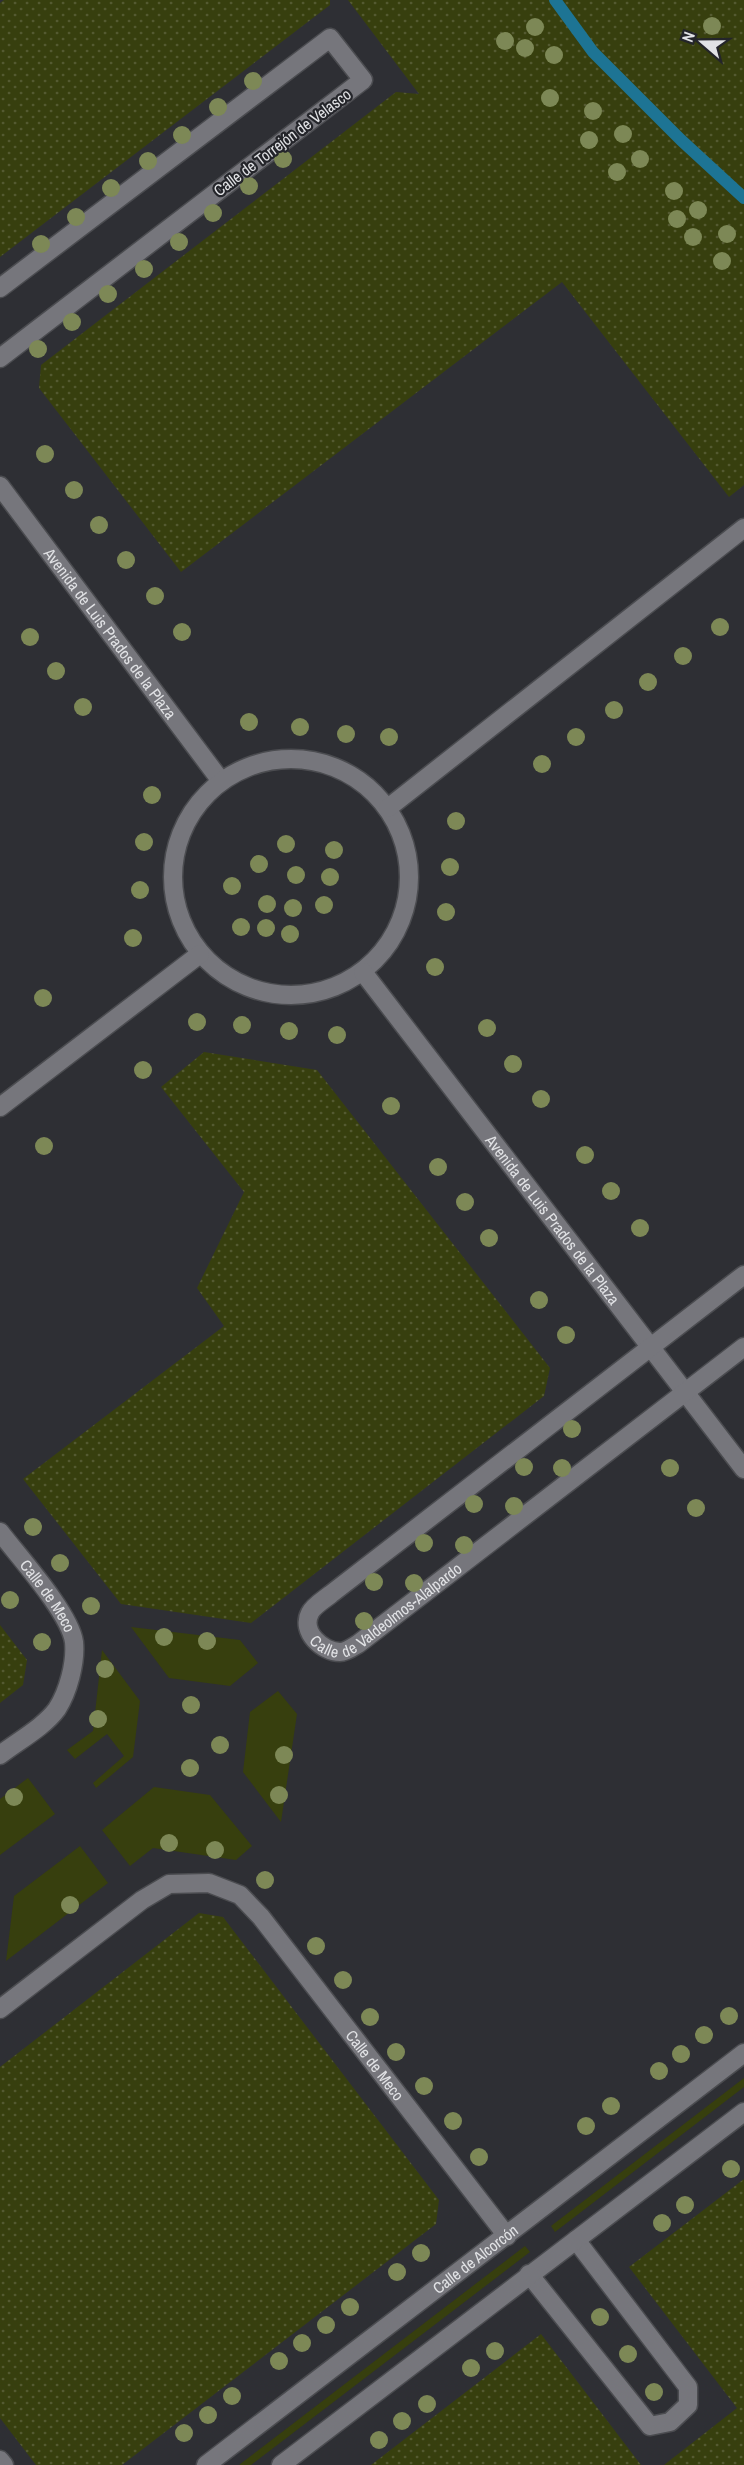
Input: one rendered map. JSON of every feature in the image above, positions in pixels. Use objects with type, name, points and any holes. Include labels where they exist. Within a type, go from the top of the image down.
[{"type":"street","name":"Calle de Torrejón de Velasco","points":[[0,288],[330,38],[363,80],[0,358]]},
{"type":"street","name":"Avenida de Luis Prados de la Plaza","points":[[0,486],[221,781]]},
{"type":"street","points":[[388,808],[744,528]]},
{"type":"street","points":[[297,758],[323,762],[355,777],[370,788],[388,808],[404,840],[410,876],[404,913],[388,945],[363,972],[337,987],[308,995],[278,995],[249,988],[222,974],[200,954],[186,933],[177,911],[173,887],[173,863],[178,839],[189,817],[203,797],[221,781],[244,767],[270,759],[297,758]]},
{"type":"street","points":[[0,1107],[200,954]]},
{"type":"street","name":"Avenida de Luis Prados de la Plaza","points":[[363,972],[744,1469]]},
{"type":"street","name":"Calle de Valdeolmos-Alalpardo","points":[[744,1275],[310,1613],[307,1626],[315,1640],[328,1649],[342,1652],[358,1644],[744,1347]]},
{"type":"street","name":"Calle de Meco","points":[[0,1532],[53,1602],[74,1642],[66,1691],[56,1709],[42,1724],[0,1755]]},
{"type":"street","name":"Calle de Meco","points":[[0,2009],[142,1900],[169,1884],[209,1883],[240,1896],[261,1917],[507,2236]]},
{"type":"street","name":"Calle de Alcorcón","points":[[206,2465],[744,2053]]},
{"type":"street","points":[[281,2465],[744,2112]]},
{"type":"street","points":[[530,2274],[650,2426],[670,2422],[688,2405],[688,2387],[576,2240]]},
{"type":"street","points":[[0,2460],[3,2465]]},
{"type":"green space","points":[[4,0],[330,0],[330,5],[0,257],[0,3]]},
{"type":"green space","points":[[348,0],[744,0],[744,485],[729,497],[562,282],[181,572],[39,388],[41,365],[396,92],[419,94]]},
{"type":"green space","points":[[204,1052],[317,1070],[550,1368],[544,1396],[251,1623],[121,1604],[23,1479],[224,1326],[197,1288],[244,1192],[161,1087]]},
{"type":"green space","points":[[0,1625],[27,1660],[23,1685],[0,1703]]},
{"type":"green space","points":[[131,1627],[240,1640],[258,1663],[230,1686],[169,1678]]},
{"type":"green space","points":[[102,1650],[140,1701],[133,1757],[96,1788],[93,1783],[124,1756],[107,1734],[75,1759],[67,1750],[93,1731]]},
{"type":"green space","points":[[278,1691],[297,1714],[281,1822],[243,1772],[250,1712]]},
{"type":"green space","points":[[28,1778],[55,1814],[0,1855],[0,1799]]},
{"type":"green space","points":[[154,1787],[210,1795],[252,1846],[236,1860],[153,1848],[130,1866],[102,1830]]},
{"type":"green space","points":[[80,1846],[108,1883],[6,1961],[14,1896]]},
{"type":"green space","points":[[199,1913],[223,1917],[439,2200],[436,2224],[122,2465],[36,2465],[0,2418],[0,2067]]},
{"type":"green space","points":[[744,2078],[744,2087],[555,2232],[551,2226]]},
{"type":"green space","points":[[744,2179],[744,2465],[664,2465],[737,2408],[629,2267]]},
{"type":"green space","points":[[525,2246],[530,2252],[251,2465],[239,2465]]},
{"type":"green space","points":[[541,2334],[641,2465],[371,2465]]},
{"type":"waterway","points":[[555,0],[593,52],[681,140],[744,198]]}]
